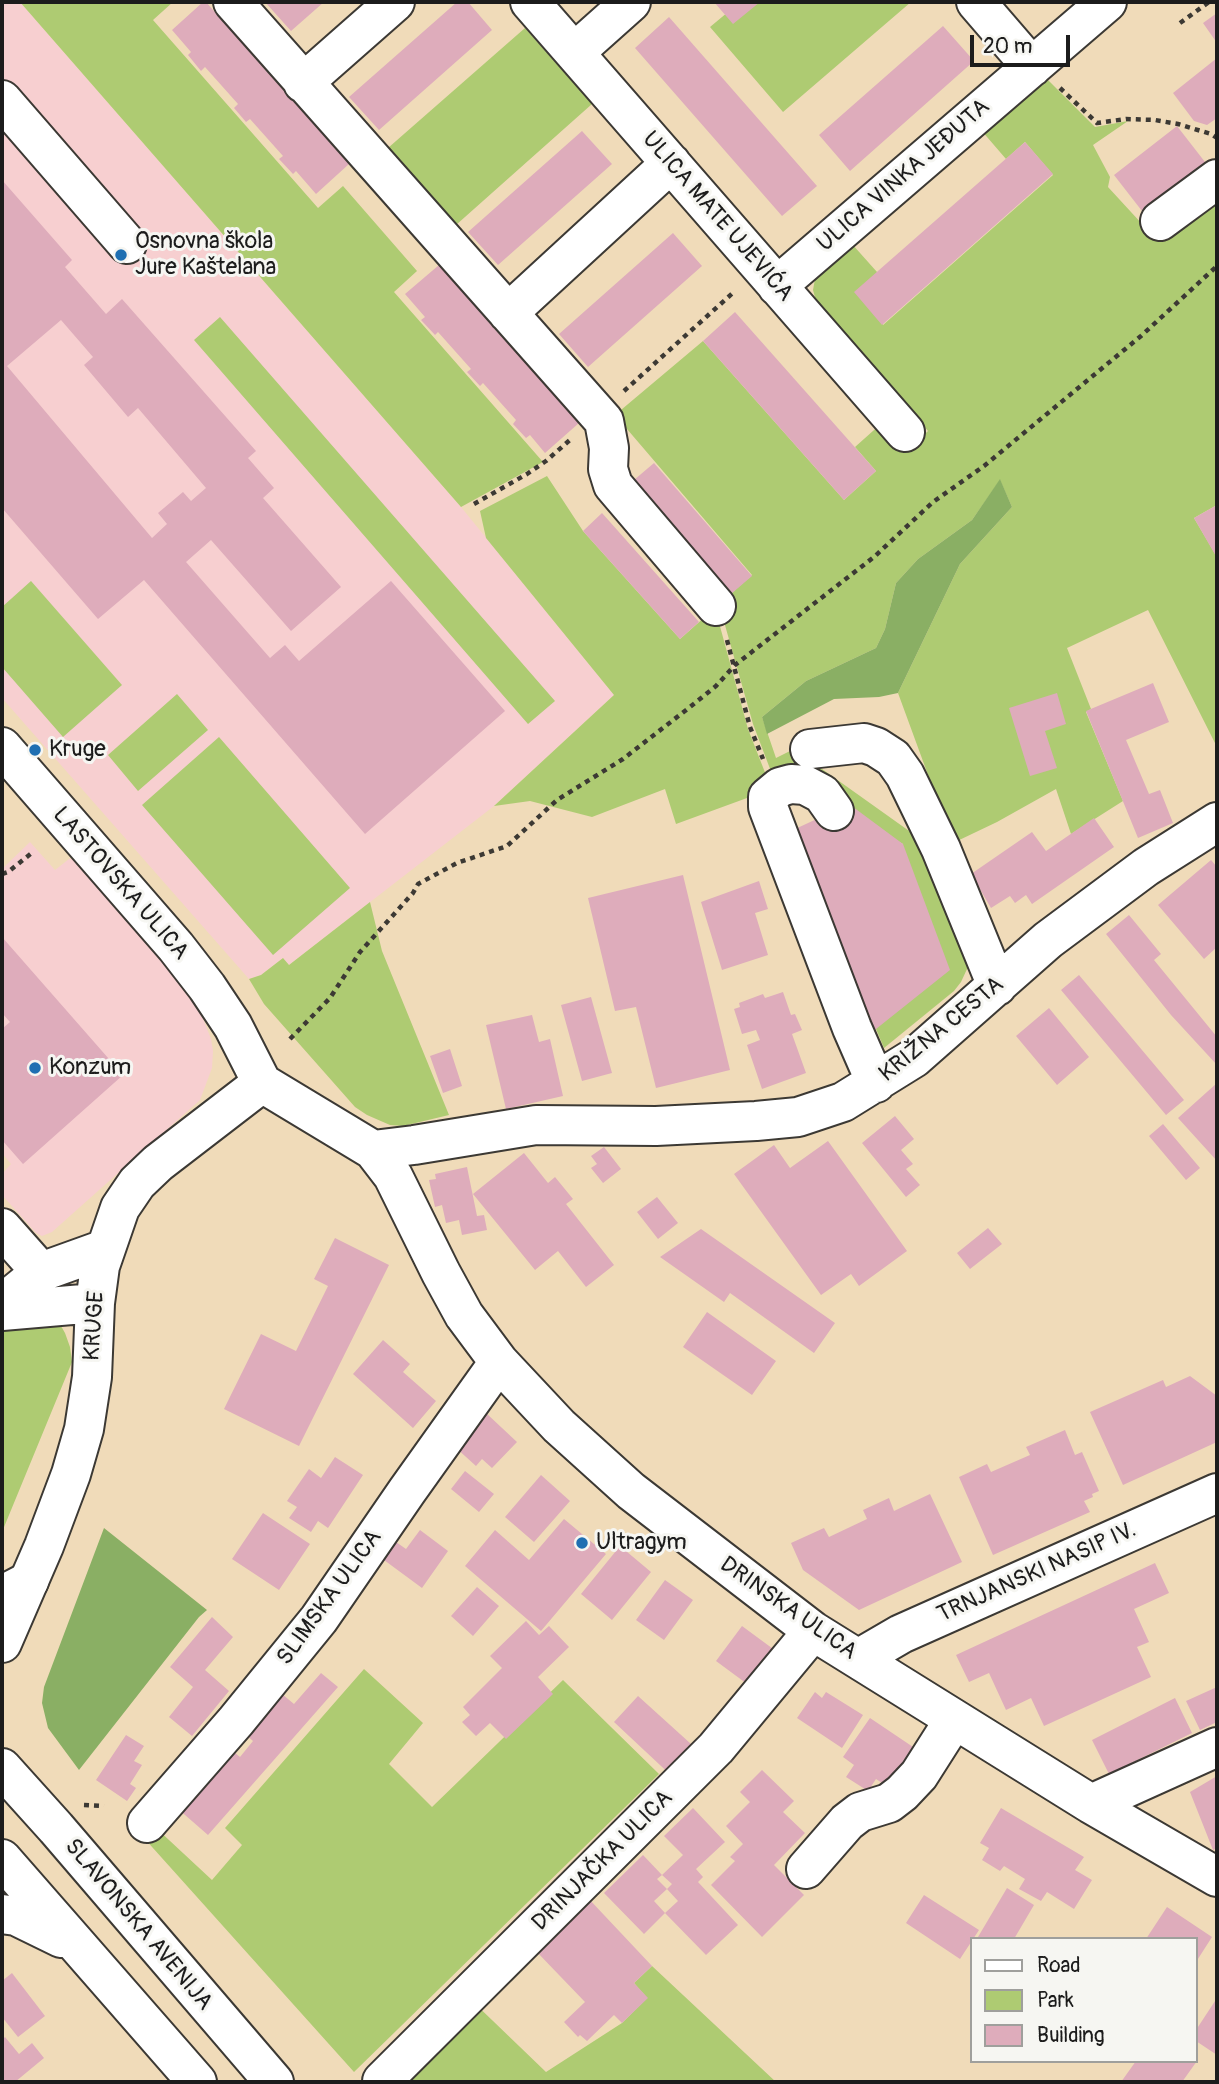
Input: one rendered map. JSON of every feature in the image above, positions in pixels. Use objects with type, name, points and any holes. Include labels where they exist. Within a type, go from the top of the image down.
[{"type":"street","points":[[233,2],[604,421],[609,448],[608,469],[613,485],[716,606]]},
{"type":"street","points":[[303,83],[395,2]]},
{"type":"street","name":"ULICA MATE UJEVIĆA","points":[[530,2],[905,432]]},
{"type":"street","points":[[575,52],[631,2]]},
{"type":"street","points":[[976,2],[1032,67]]},
{"type":"street","name":"ULICA VINKA JEĐUTA","points":[[777,286],[1107,2]]},
{"type":"street","points":[[2,100],[127,244]]},
{"type":"street","points":[[508,313],[671,163]]},
{"type":"street","points":[[1160,221],[1217,179]]},
{"type":"street","points":[[810,749],[864,743],[893,758],[905,775],[941,849],[997,986]]},
{"type":"street","name":"LASTOVSKA ULICA","points":[[2,747],[176,947],[207,987],[233,1026],[262,1083]]},
{"type":"street","points":[[834,811],[822,794],[805,785],[791,784],[775,789],[768,797],[768,807],[852,1028],[876,1083]]},
{"type":"street","name":"KRIŽNA CESTA","points":[[373,1150],[536,1125],[656,1126],[798,1117],[843,1102],[914,1058],[1048,940],[1146,867],[1217,822]]},
{"type":"street","name":"DRINSKA ULICA","points":[[262,1083],[373,1150],[393,1176],[464,1315],[499,1362],[559,1426],[631,1491],[813,1631],[1091,1804],[1217,1877]]},
{"type":"street","name":"KRUGE","points":[[2,1643],[15,1588],[71,1474],[85,1429],[92,1377],[95,1303],[100,1266],[120,1208],[137,1183],[158,1163],[262,1083]]},
{"type":"street","points":[[2,1228],[41,1272]]},
{"type":"street","points":[[2,1304],[41,1272],[105,1249]]},
{"type":"street","points":[[2,1311],[95,1303]]},
{"type":"street","name":"SLIMSKA ULICA","points":[[146,1823],[236,1721],[319,1619],[499,1362]]},
{"type":"street","name":"TRNJANSKI NASIP IV.","points":[[858,1659],[901,1634],[1217,1493]]},
{"type":"street","name":"DRINJAČKA ULICA","points":[[382,2081],[716,1748],[813,1631]]},
{"type":"street","points":[[806,1869],[847,1822],[860,1812],[889,1803],[902,1793],[919,1775],[954,1720]]},
{"type":"street","points":[[1091,1804],[1217,1747]]},
{"type":"street","name":"SLAVONSKA AVENIJA","points":[[2,1768],[274,2082]]},
{"type":"street","points":[[2,1859],[197,2082]]},
{"type":"street","points":[[2,1914],[16,1916],[78,1946]]},
{"type":"path","points":[[1180,23],[1209,2]]},
{"type":"path","points":[[1032,67],[1046,74],[1097,123],[1126,119],[1156,120],[1178,124],[1217,138]]},
{"type":"path","points":[[290,1039],[330,998],[360,952],[418,884],[457,863],[507,846],[557,800],[623,759],[690,708],[716,686],[734,665],[874,557],[933,502],[984,466],[1083,385],[1217,266]]},
{"type":"path","points":[[716,606],[750,727],[775,789]]},
{"type":"path","points":[[2,874],[33,852]]},
{"type":"path","points":[[80,1805],[104,1806]]},
{"type":"shaded area","name":"Osnovna škola Jure Kaštelana","points":[[2,2],[20,2],[461,507],[614,695],[494,806],[289,965],[283,958],[261,975],[249,979],[2,698]]},
{"type":"shaded area","points":[[30,842],[55,870],[69,859],[77,858],[193,993],[213,1051],[212,1068],[200,1100],[52,1232],[42,1236],[36,1233],[2,1195],[2,1174],[11,1164],[2,1153],[2,869]]},
{"type":"green space","points":[[20,2],[173,2],[153,20],[318,208],[343,186],[417,271],[394,292],[543,462],[461,507]]},
{"type":"green space","points":[[740,2],[911,2],[783,112],[710,27]]},
{"type":"green space","points":[[525,28],[592,104],[456,225],[388,148]]},
{"type":"green space","points":[[1044,76],[1095,127],[1128,121],[1093,145],[1110,177],[1108,187],[1154,237],[1217,195],[1217,505],[1194,518],[1217,557],[1217,747],[1148,610],[1067,648],[1091,709],[1086,712],[1123,801],[1071,834],[1056,789],[953,843],[898,693],[960,564],[1012,507],[1000,480],[972,520],[918,559],[896,583],[885,629],[876,648],[806,681],[762,717],[776,758],[794,749],[919,838],[967,958],[967,969],[954,991],[884,1048],[876,1029],[903,844],[772,774],[753,724],[719,604],[752,575],[615,415],[703,341],[844,500],[876,471],[855,447],[883,422],[907,451],[928,431],[816,301],[813,290],[815,279],[852,244],[877,272],[883,325],[1053,175],[1025,142],[1006,159],[981,130]]},
{"type":"green space","points":[[220,317],[555,701],[528,724],[194,340]]},
{"type":"green space","points":[[547,476],[583,531],[680,639],[715,608],[748,729],[766,775],[756,782],[750,805],[747,798],[676,824],[665,789],[592,817],[530,801],[494,806],[614,695],[486,538],[480,511]]},
{"type":"green space","points":[[1000,479],[1012,507],[960,564],[898,693],[879,697],[834,699],[767,734],[762,717],[806,681],[876,648],[885,629],[896,583],[918,559],[972,520]]},
{"type":"green space","points":[[31,581],[122,685],[63,737],[2,667],[2,607]]},
{"type":"green space","points":[[177,694],[208,730],[138,791],[108,755]]},
{"type":"green space","points":[[219,737],[350,888],[273,955],[142,805]]},
{"type":"green space","points":[[370,902],[382,951],[449,1115],[403,1126],[390,1125],[355,1107],[264,1004],[249,979],[261,975],[283,958],[289,965]]},
{"type":"green space","points":[[49,1318],[61,1326],[65,1333],[72,1362],[2,1532],[2,1328]]},
{"type":"green space","points":[[104,1528],[207,1610],[79,1770],[48,1728],[42,1703],[44,1687]]},
{"type":"green space","points":[[364,1669],[423,1723],[389,1764],[432,1807],[563,1680],[659,1774],[354,2072],[144,1838],[155,1827],[212,1880],[242,1845],[225,1828]]},
{"type":"green space","points":[[652,1966],[776,2082],[375,2082],[466,1995],[546,2072],[622,2023],[647,1998],[634,1983]]},
{"type":"building","points":[[206,2],[349,164],[316,194],[296,171],[293,174],[279,159],[283,156],[250,119],[246,122],[234,108],[238,104],[205,67],[201,71],[188,55],[191,52],[172,30]]},
{"type":"building","points":[[265,2],[324,2],[291,31]]},
{"type":"building","points":[[457,2],[468,2],[492,30],[379,130],[349,97]]},
{"type":"building","points":[[714,2],[760,2],[733,24]]},
{"type":"building","points":[[1217,13],[1217,43],[1203,23]]},
{"type":"building","points":[[669,17],[817,186],[782,216],[635,48]]},
{"type":"building","points":[[943,26],[974,61],[850,171],[819,135]]},
{"type":"building","points":[[1217,58],[1217,118],[1207,125],[1194,121],[1173,93]]},
{"type":"building","points":[[1177,126],[1205,162],[1142,211],[1114,175]]},
{"type":"building","points":[[582,131],[612,164],[498,265],[468,232]]},
{"type":"building","points":[[1025,142],[1053,174],[882,325],[854,292]]},
{"type":"building","points":[[2,180],[72,260],[65,267],[106,314],[122,299],[256,451],[248,458],[274,488],[263,498],[341,587],[291,631],[211,540],[186,562],[270,658],[285,645],[299,661],[391,581],[505,711],[365,834],[144,580],[98,619],[2,508]],"holes":[[[61,320],[93,357],[84,365],[128,417],[138,408],[206,488],[191,501],[183,492],[158,513],[167,524],[152,538],[7,366]]]},
{"type":"building","points":[[673,233],[702,266],[588,367],[559,334]]},
{"type":"building","points":[[439,265],[579,423],[545,453],[530,435],[526,438],[513,424],[516,420],[483,383],[480,386],[467,372],[471,369],[438,332],[435,335],[421,320],[425,317],[405,294]]},
{"type":"building","points":[[735,312],[876,471],[844,500],[703,341]]},
{"type":"building","points":[[654,463],[752,576],[731,594],[634,480]]},
{"type":"building","points":[[1217,505],[1217,558],[1194,518]]},
{"type":"building","points":[[602,513],[699,622],[680,639],[583,531]]},
{"type":"building","points":[[1153,683],[1169,722],[1126,740],[1149,794],[1160,790],[1173,823],[1138,838],[1086,711]]},
{"type":"building","points":[[1057,693],[1066,724],[1045,731],[1057,768],[1030,776],[1009,708]]},
{"type":"building","points":[[849,804],[903,844],[950,970],[871,1033],[793,830]]},
{"type":"building","points":[[1094,818],[1114,847],[1032,904],[1026,895],[1015,903],[1010,896],[991,908],[971,874],[1032,832],[1046,851]]},
{"type":"building","points":[[1211,860],[1217,867],[1217,947],[1204,959],[1158,905]]},
{"type":"building","points":[[683,875],[730,1070],[656,1088],[636,1007],[615,1011],[588,898]]},
{"type":"building","points":[[759,881],[768,909],[755,913],[768,955],[722,970],[701,902]]},
{"type":"building","points":[[1129,915],[1161,954],[1154,960],[1217,1037],[1217,1065],[1171,1015],[1106,934]]},
{"type":"building","points":[[2,937],[123,1075],[23,1164],[2,1140],[2,1029],[10,1022],[2,1013]]},
{"type":"building","points":[[1079,975],[1184,1100],[1166,1115],[1061,990]]},
{"type":"building","points":[[783,992],[791,1015],[795,1014],[802,1030],[792,1034],[806,1073],[762,1089],[747,1045],[760,1040],[756,1030],[742,1034],[734,1009],[740,1007],[739,1003],[763,994],[765,998]]},
{"type":"building","points":[[591,997],[612,1073],[582,1081],[561,1005]]},
{"type":"building","points":[[1049,1008],[1089,1057],[1057,1085],[1016,1036]]},
{"type":"building","points":[[532,1015],[539,1042],[550,1039],[563,1096],[506,1109],[486,1025]]},
{"type":"building","points":[[450,1049],[462,1086],[443,1093],[430,1056]]},
{"type":"building","points":[[1217,1083],[1217,1161],[1178,1118]]},
{"type":"building","points":[[895,1116],[914,1139],[901,1150],[913,1164],[906,1169],[920,1185],[906,1197],[862,1143]]},
{"type":"building","points":[[1163,1124],[1200,1168],[1186,1180],[1149,1136]]},
{"type":"building","points":[[828,1141],[907,1251],[859,1286],[851,1274],[821,1295],[734,1174],[774,1145],[790,1168]]},
{"type":"building","points":[[604,1147],[621,1169],[603,1183],[591,1168],[597,1164],[591,1156]]},
{"type":"building","points":[[524,1153],[548,1183],[555,1177],[573,1199],[566,1204],[614,1265],[586,1287],[558,1251],[535,1270],[473,1194]]},
{"type":"building","points":[[467,1167],[477,1216],[484,1215],[487,1230],[462,1235],[459,1220],[446,1223],[442,1205],[435,1207],[429,1180],[436,1179],[435,1174]]},
{"type":"building","points":[[657,1197],[678,1223],[658,1239],[637,1212]]},
{"type":"building","points":[[988,1228],[1002,1244],[970,1269],[957,1253]]},
{"type":"building","points":[[701,1229],[835,1323],[814,1353],[730,1293],[724,1302],[660,1257]]},
{"type":"building","points":[[335,1238],[389,1265],[299,1446],[224,1409],[261,1334],[296,1351],[328,1286],[314,1279]]},
{"type":"building","points":[[707,1312],[776,1361],[752,1395],[683,1347]]},
{"type":"building","points":[[383,1340],[410,1364],[403,1372],[436,1401],[413,1428],[353,1374]]},
{"type":"building","points":[[1190,1376],[1217,1396],[1217,1442],[1123,1485],[1090,1412],[1163,1380],[1166,1387]]},
{"type":"building","points":[[486,1413],[517,1442],[492,1468],[482,1459],[476,1466],[455,1447]]},
{"type":"building","points":[[1065,1430],[1075,1455],[1082,1452],[1099,1491],[1084,1501],[1090,1512],[993,1555],[959,1477],[987,1464],[991,1472],[1030,1455],[1026,1447]]},
{"type":"building","points":[[335,1457],[363,1475],[328,1528],[318,1521],[311,1532],[289,1518],[297,1507],[287,1501],[309,1469],[321,1478]]},
{"type":"building","points":[[465,1471],[494,1494],[479,1512],[451,1489]]},
{"type":"building","points":[[541,1475],[570,1501],[534,1542],[505,1517]]},
{"type":"building","points":[[930,1494],[962,1562],[859,1610],[803,1570],[791,1543],[824,1528],[829,1537],[867,1519],[863,1510],[889,1498],[894,1511]]},
{"type":"building","points":[[263,1513],[310,1544],[279,1590],[232,1559]]},
{"type":"building","points":[[564,1519],[606,1554],[541,1631],[465,1566],[495,1530],[529,1560]]},
{"type":"building","points":[[420,1530],[448,1551],[422,1588],[384,1560],[396,1542],[406,1549]]},
{"type":"building","points":[[620,1546],[651,1572],[612,1620],[581,1594]]},
{"type":"building","points":[[1155,1563],[1169,1593],[1134,1609],[1149,1642],[1137,1647],[1151,1677],[1044,1726],[1031,1698],[1006,1710],[989,1673],[969,1682],[956,1655]]},
{"type":"building","points":[[665,1580],[693,1600],[664,1640],[636,1620]]},
{"type":"building","points":[[477,1587],[499,1606],[473,1636],[451,1616]]},
{"type":"building","points":[[212,1617],[233,1637],[205,1670],[229,1691],[192,1736],[169,1717],[193,1687],[170,1667]]},
{"type":"building","points":[[526,1621],[539,1635],[549,1626],[569,1647],[538,1677],[553,1694],[506,1739],[490,1723],[476,1736],[462,1722],[470,1715],[463,1707],[502,1668],[490,1656]]},
{"type":"building","points":[[742,1626],[784,1657],[758,1692],[716,1661]]},
{"type":"building","points":[[321,1673],[338,1687],[208,1835],[177,1808],[229,1748],[240,1757],[253,1741],[246,1735],[282,1694],[294,1704]]},
{"type":"building","points":[[1217,1687],[1217,1722],[1200,1730],[1186,1701]]},
{"type":"building","points":[[815,1692],[822,1698],[826,1692],[863,1715],[842,1748],[797,1718]]},
{"type":"building","points":[[638,1696],[701,1753],[676,1780],[614,1722]]},
{"type":"building","points":[[1175,1698],[1192,1733],[1109,1774],[1092,1740]]},
{"type":"building","points":[[870,1718],[919,1751],[893,1790],[876,1779],[868,1791],[846,1777],[854,1765],[843,1757]]},
{"type":"building","points":[[126,1735],[144,1746],[134,1761],[142,1765],[130,1784],[136,1788],[127,1801],[96,1780]]},
{"type":"building","points":[[762,1770],[794,1801],[783,1812],[805,1833],[774,1865],[804,1895],[762,1937],[711,1885],[735,1861],[730,1857],[743,1844],[726,1826],[750,1802],[740,1792]]},
{"type":"building","points":[[1217,1776],[1217,1848],[1213,1850],[1190,1792]]},
{"type":"building","points":[[693,1808],[725,1842],[696,1869],[703,1877],[698,1882],[738,1925],[706,1955],[665,1913],[678,1901],[667,1889],[672,1884],[662,1875],[683,1855],[664,1836]]},
{"type":"building","points":[[1001,1808],[1084,1857],[1075,1870],[1092,1880],[1074,1909],[1047,1892],[1041,1901],[1019,1889],[1025,1879],[1004,1866],[1000,1871],[982,1860],[989,1848],[980,1843]]},
{"type":"building","points":[[643,1855],[662,1875],[657,1879],[667,1889],[654,1901],[665,1913],[644,1934],[604,1893]]},
{"type":"building","points":[[1007,1888],[1034,1905],[1015,1937],[978,1937]]},
{"type":"building","points":[[924,1895],[979,1930],[974,1937],[970,1937],[970,1944],[960,1959],[906,1923]]},
{"type":"building","points":[[588,1898],[652,1966],[634,1983],[648,1998],[622,2023],[614,2015],[587,2041],[580,2035],[578,2037],[564,2022],[585,2002],[534,1949]]},
{"type":"building","points":[[1167,1907],[1212,1937],[1198,1959],[1198,1937],[1147,1937]]},
{"type":"building","points":[[12,1973],[45,2016],[18,2037],[2,2017],[2,1981]]},
{"type":"building","points":[[1217,1998],[1217,2055],[1198,2042],[1198,2027]]},
{"type":"building","points":[[5,2037],[19,2054],[32,2043],[44,2058],[15,2082],[2,2082],[2,2040]]},
{"type":"building","points":[[1135,2063],[1196,2063],[1182,2082],[1121,2082]]},
{"type":"place","name":"Osnovna škola Jure Kaštelana","points":[[121,255]]},
{"type":"place","name":"Kruge","points":[[35,750]]},
{"type":"place","name":"Konzum","points":[[35,1068]]},
{"type":"place","name":"Ultragym","points":[[582,1543]]}]
